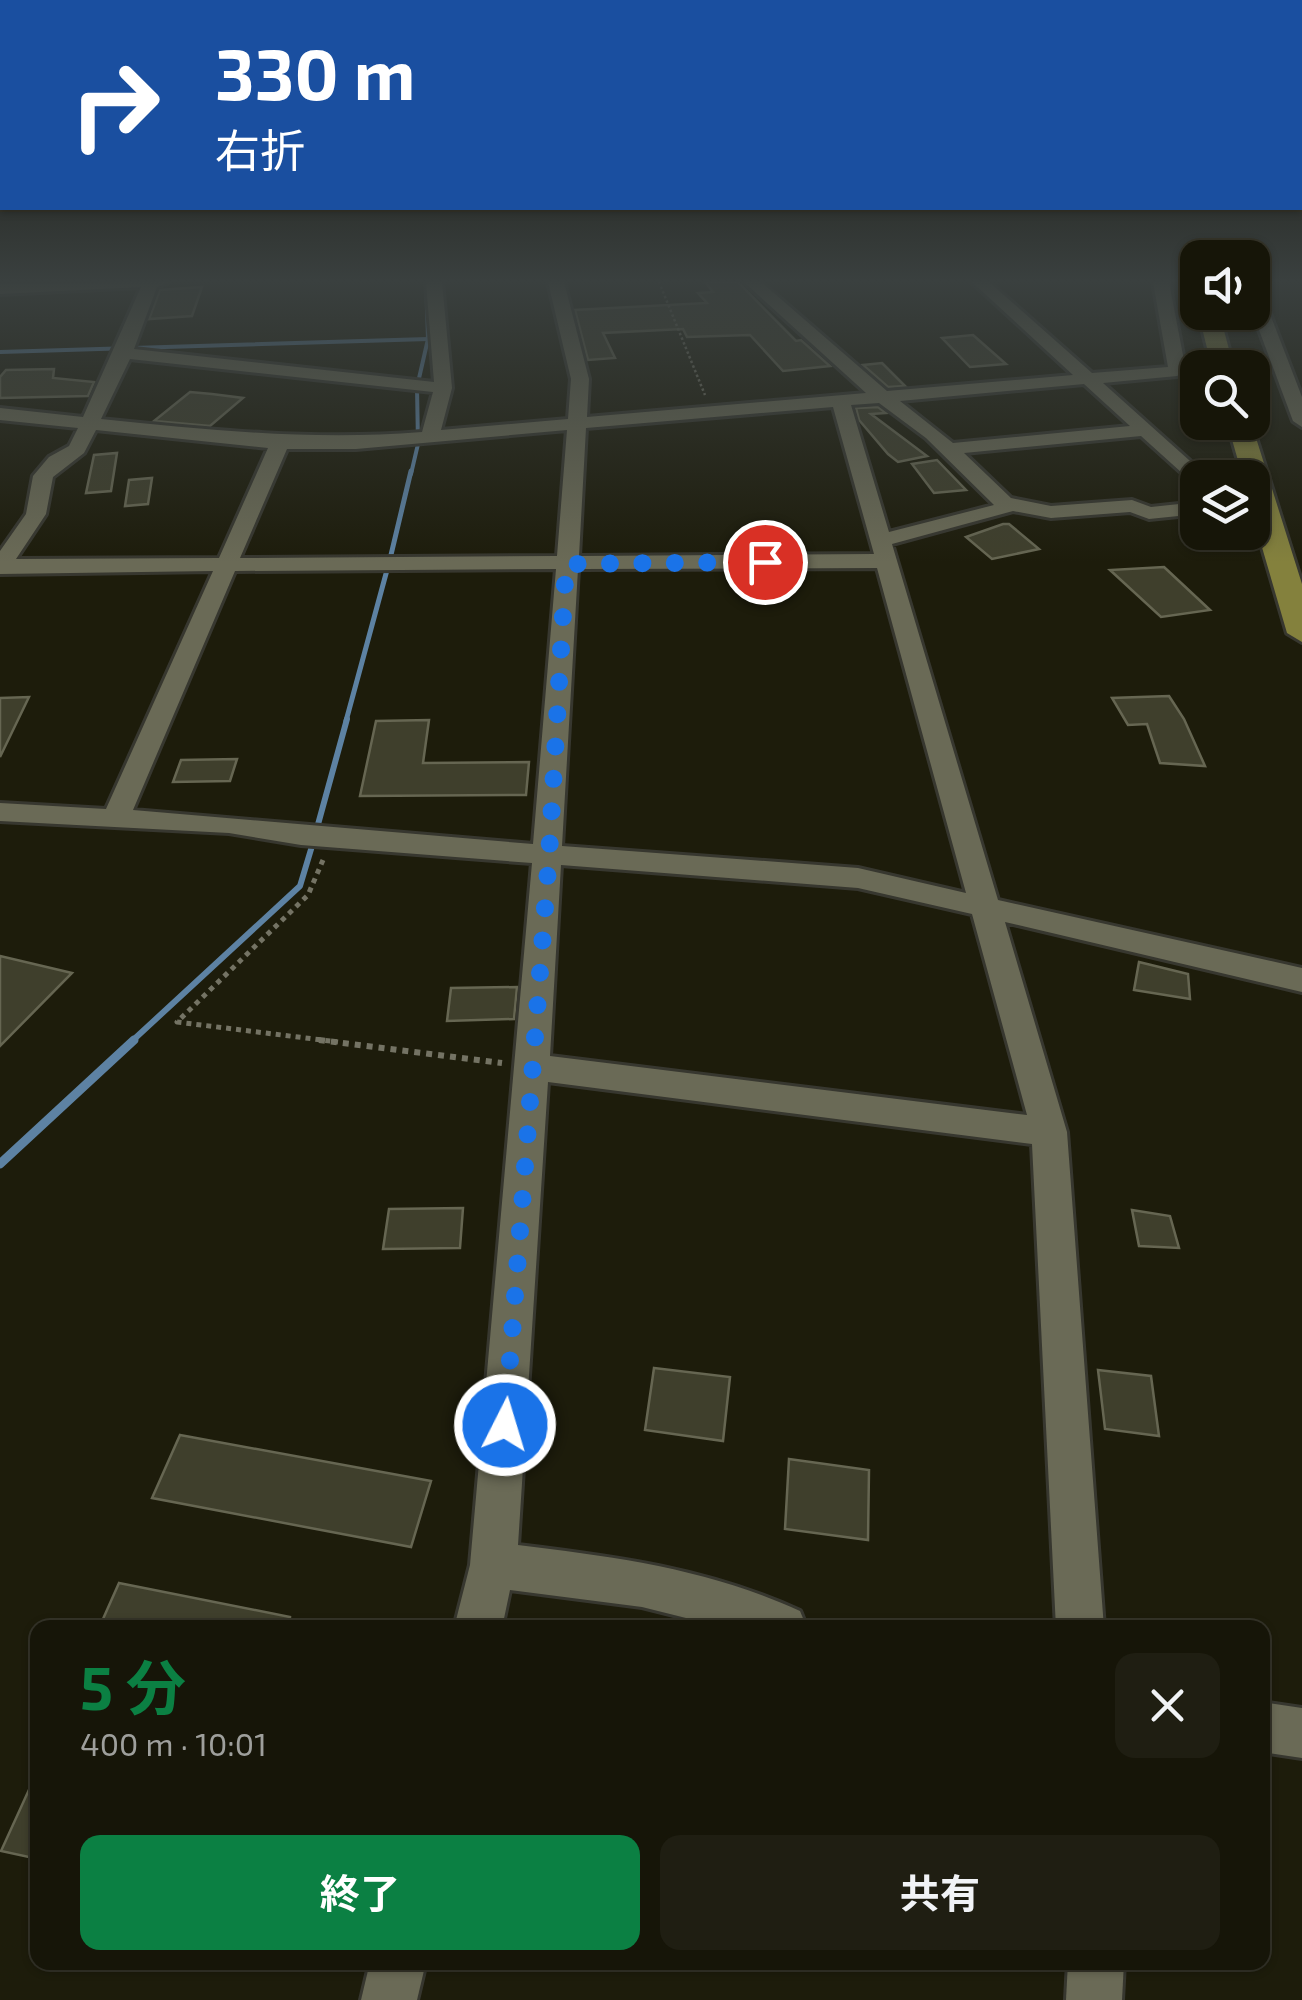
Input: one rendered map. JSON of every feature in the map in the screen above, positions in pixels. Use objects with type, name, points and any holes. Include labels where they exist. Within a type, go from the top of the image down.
[{"type":"main road","points":[[1244,440],[1302,633]]},
{"type":"street","points":[[0,566],[36,514],[44,476],[56,461],[77,449],[113,375]]},
{"type":"street","points":[[340,375],[443,388]]},
{"type":"street","points":[[430,438],[443,388],[442,375]]},
{"type":"street","points":[[480,1620],[493,1565],[549,856],[579,375]]},
{"type":"street","points":[[854,375],[948,449],[1004,503],[1050,512],[1132,506],[1148,513],[1180,510]]},
{"type":"street","points":[[1086,375],[1180,461]]},
{"type":"street","points":[[0,414],[280,443],[430,438],[1136,375]]},
{"type":"street","points":[[1285,375],[1302,422]]},
{"type":"street","points":[[841,401],[1049,1132],[1080,1620]]},
{"type":"street","points":[[948,449],[1146,430]]},
{"type":"street","points":[[115,818],[280,443]]},
{"type":"street","points":[[0,566],[566,564],[881,551],[1005,508],[1004,503]]},
{"type":"street","points":[[0,812],[229,824],[331,838],[858,878],[1302,980]]},
{"type":"street","points":[[532,1067],[1049,1132]]},
{"type":"street","points":[[493,1565],[686,1593],[744,1606],[769,1620]]},
{"type":"street","points":[[1270,1727],[1302,1733]]},
{"type":"street","points":[[389,2000],[396,1970]]},
{"type":"street","points":[[1094,2000],[1096,1970]]},
{"type":"path","points":[[697,375],[712,413]]},
{"type":"path","points":[[331,838],[308,895],[176,1022],[532,1067]]},
{"type":"building","points":[[53,375],[94,382],[88,396],[0,398],[0,377]]},
{"type":"building","points":[[875,375],[894,375],[905,386],[888,387]]},
{"type":"building","points":[[190,392],[243,398],[210,426],[154,421]]},
{"type":"building","points":[[878,407],[886,413],[871,414],[927,456],[898,462],[888,454],[859,420],[856,408]]},
{"type":"building","points":[[117,453],[111,491],[86,493],[94,455]]},
{"type":"building","points":[[937,460],[966,490],[934,493],[912,464]]},
{"type":"building","points":[[152,478],[148,504],[125,506],[129,480]]},
{"type":"building","points":[[1009,524],[1039,549],[992,559],[966,537]]},
{"type":"building","points":[[1164,567],[1210,610],[1161,617],[1110,570]]},
{"type":"building","points":[[1169,696],[1205,766],[1160,763],[1147,724],[1128,725],[1112,698]]},
{"type":"building","points":[[29,697],[0,757],[0,698]]},
{"type":"building","points":[[429,720],[423,763],[529,762],[526,795],[360,796],[376,721]]},
{"type":"building","points":[[237,759],[230,781],[173,782],[181,760]]},
{"type":"building","points":[[0,956],[72,973],[0,1046]]},
{"type":"building","points":[[1139,962],[1188,974],[1190,999],[1134,990]]},
{"type":"building","points":[[517,987],[514,1019],[447,1021],[451,988]]},
{"type":"building","points":[[463,1208],[460,1248],[383,1249],[389,1209]]},
{"type":"building","points":[[1132,1210],[1170,1216],[1179,1248],[1139,1246]]},
{"type":"building","points":[[654,1368],[730,1377],[723,1441],[645,1430]]},
{"type":"building","points":[[1098,1370],[1151,1376],[1159,1436],[1105,1429]]},
{"type":"building","points":[[180,1435],[431,1481],[411,1547],[152,1498]]},
{"type":"building","points":[[789,1459],[869,1470],[868,1540],[785,1529]]},
{"type":"building","points":[[119,1583],[290,1617],[290,1620],[103,1620]]},
{"type":"building","points":[[30,1788],[30,1857],[1,1851]]},
{"type":"waterway","points":[[411,474],[418,444],[420,375]]},
{"type":"waterway","points":[[390,559],[411,471]]},
{"type":"waterway","points":[[346,721],[387,570]]},
{"type":"waterway","points":[[317,828],[347,719]]},
{"type":"waterway","points":[[131,1042],[300,886],[312,846]]},
{"type":"waterway","points":[[0,1164],[134,1040]]},
{"type":"route","points":[[505,1425],[549,856],[566,564],[765,562]]}]
